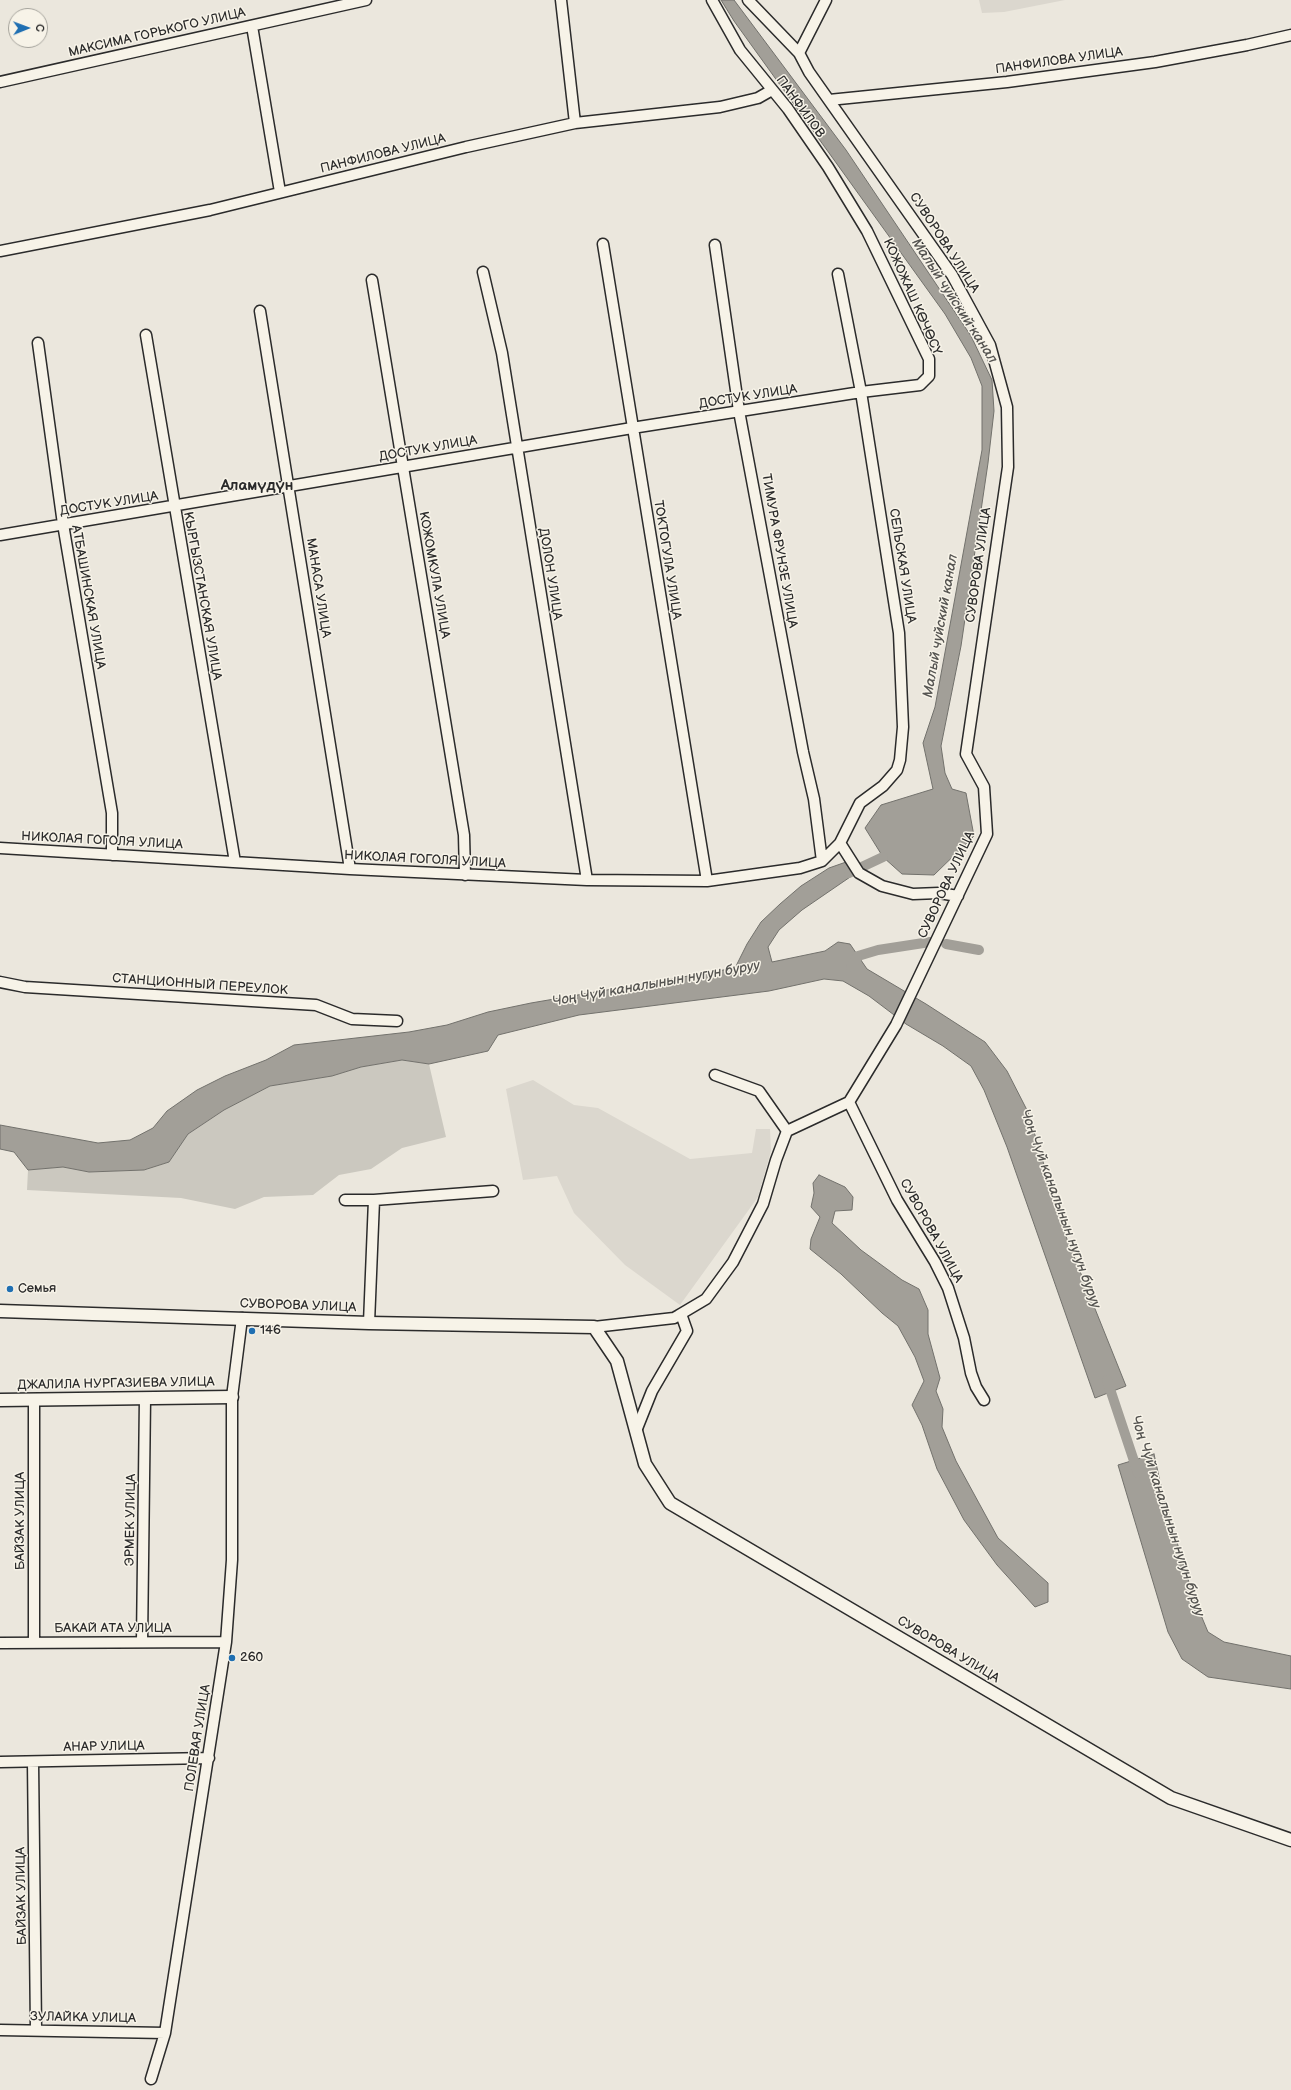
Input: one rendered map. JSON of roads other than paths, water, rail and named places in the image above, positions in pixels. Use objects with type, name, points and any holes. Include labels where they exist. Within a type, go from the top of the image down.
[{"type":"street","name":"МАКСИМА ГОРЬКОГО УЛИЦА","points":[[0,82],[366,0]]},
{"type":"street","points":[[561,0],[575,123]]},
{"type":"street","name":"ПАНФИЛОВ","points":[[712,0],[740,50],[772,90],[828,167],[867,231]]},
{"type":"street","name":"СУВОРОВА УЛИЦА","points":[[748,0],[799,53],[829,100],[952,275],[990,345],[1008,407],[1008,467],[966,754],[984,787],[987,834],[896,1025],[850,1102],[897,1200],[935,1262],[948,1288],[964,1338],[971,1373],[976,1387],[984,1400]]},
{"type":"street","points":[[799,53],[826,0]]},
{"type":"street","points":[[252,26],[280,192]]},
{"type":"street","name":"ПАНФИЛОВА УЛИЦА","points":[[829,100],[1007,82],[1147,63],[1247,45],[1291,35]]},
{"type":"street","name":"ПАНФИЛОВА УЛИЦА","points":[[0,252],[210,210],[466,147],[575,123],[720,107],[758,98],[772,90]]},
{"type":"street","name":"КОЖОЖАШ КӨЧӨСҮ","points":[[861,392],[920,385],[929,376],[929,359],[867,231]]},
{"type":"street","name":"ТОКТОГУЛА УЛИЦА","points":[[603,244],[707,881]]},
{"type":"street","name":"ТИМУРА ФРУНЗЕ УЛИЦА","points":[[715,245],[740,411],[802,752],[814,799],[822,861]]},
{"type":"street","name":"ДОЛОН УЛИЦА","points":[[482,272],[502,353],[516,448],[587,880]]},
{"type":"street","name":"СЕЛЬСКАЯ УЛИЦА","points":[[838,274],[861,392],[899,633],[903,733],[900,760],[897,770],[882,786],[860,803],[840,843]]},
{"type":"street","name":"КОЖОМКУЛА УЛИЦА","points":[[372,280],[464,835],[465,875]]},
{"type":"street","name":"МАНАСА УЛИЦА","points":[[260,310],[350,869]]},
{"type":"street","name":"КЫРГЫЗСТАНСКАЯ УЛИЦА","points":[[146,334],[235,862]]},
{"type":"street","name":"АТБАШИНСКАЯ УЛИЦА","points":[[38,342],[63,524],[112,813],[112,855]]},
{"type":"street","name":"ДОСТУК УЛИЦА","points":[[0,535],[174,507],[632,428],[861,392]]},
{"type":"street","points":[[840,843],[852,860],[859,874],[882,886],[913,894],[939,893],[958,896]]},
{"type":"street","name":"НИКОЛАЯ ГОГОЛЯ УЛИЦА","points":[[0,848],[465,875],[587,880],[707,881],[800,868],[822,861],[840,843]]},
{"type":"street","name":"СТАНЦИОННЫЙ ПЕРЕУЛОК","points":[[0,982],[33,987],[316,1006],[352,1019],[397,1021]]},
{"type":"street","points":[[714,1075],[759,1091],[787,1131],[850,1102]]},
{"type":"street","name":"СУВОРОВА УЛИЦА","points":[[0,1311],[368,1323],[594,1327],[674,1318],[706,1299],[733,1262],[763,1204],[776,1160],[787,1131]]},
{"type":"street","points":[[345,1200],[374,1200],[493,1191]]},
{"type":"street","points":[[368,1323],[374,1200]]},
{"type":"street","points":[[636,1431],[652,1391],[687,1331],[681,1314]]},
{"type":"street","name":"ПОЛЕВАЯ УЛИЦА","points":[[151,2079],[165,2032],[226,1642],[232,1560],[232,1397],[242,1318]]},
{"type":"street","name":"СУВОРОВА УЛИЦА","points":[[594,1327],[617,1361],[645,1464],[670,1503],[1172,1798],[1291,1840]]},
{"type":"street","name":"ДЖАЛИЛА НУРГАЗИЕВА УЛИЦА","points":[[0,1400],[232,1397]]},
{"type":"street","name":"ЭРМЕК УЛИЦА","points":[[142,1642],[145,1398]]},
{"type":"street","name":"БАЙЗАК УЛИЦА","points":[[34,1400],[34,1643]]},
{"type":"street","name":"БАКАЙ АТА УЛИЦА","points":[[0,1643],[226,1642]]},
{"type":"street","name":"АНАР УЛИЦА","points":[[0,1762],[209,1758]]},
{"type":"street","name":"БАЙЗАК УЛИЦА","points":[[34,1762],[36,2030]]},
{"type":"street","name":"ЗУЛАЙКА УЛИЦА","points":[[0,2030],[165,2032]]},
{"type":"water","points":[[721,0],[734,0],[846,150],[971,336],[992,380],[994,411],[988,463],[961,646],[941,746],[945,773],[952,789],[966,793],[974,836],[934,875],[902,874],[883,857],[865,828],[881,805],[933,789],[923,743],[935,707],[982,450],[982,386],[971,358],[945,314],[734,21]]},
{"type":"water","points":[[849,861],[856,873],[802,910],[779,930],[768,947],[772,962],[825,951],[838,942],[850,944],[867,969],[926,1004],[985,1042],[1007,1071],[1028,1112],[1065,1234],[1126,1386],[1095,1398],[1007,1147],[984,1090],[971,1066],[943,1046],[906,1024],[869,996],[843,981],[824,979],[769,991],[579,1015],[498,1035],[488,1051],[429,1064],[402,1060],[361,1067],[332,1076],[270,1086],[224,1110],[188,1134],[169,1162],[144,1170],[89,1172],[63,1167],[28,1170],[14,1152],[0,1149],[0,1125],[98,1143],[130,1140],[153,1128],[167,1111],[197,1090],[225,1076],[266,1060],[294,1045],[409,1032],[447,1025],[488,1012],[531,1003],[735,968],[747,944],[761,922],[780,904],[801,886],[829,868]]},
{"type":"water","points":[[819,1175],[845,1187],[853,1197],[852,1210],[835,1211],[832,1223],[861,1250],[902,1280],[919,1289],[928,1310],[928,1334],[940,1378],[936,1391],[943,1409],[942,1427],[956,1461],[998,1538],[1048,1583],[1048,1602],[1035,1607],[997,1565],[964,1520],[937,1469],[922,1425],[912,1405],[924,1381],[915,1357],[898,1326],[841,1274],[810,1249],[811,1239],[820,1217],[811,1207],[814,1193],[813,1183]]},
{"type":"water","points":[[1154,1454],[1163,1495],[1193,1596],[1208,1632],[1224,1642],[1291,1656],[1291,1689],[1208,1677],[1182,1659],[1168,1632],[1118,1465]]},
{"type":"waterway","points":[[849,873],[883,857]]},
{"type":"waterway","points":[[851,967],[858,956],[878,950],[930,942]]},
{"type":"waterway","points":[[946,944],[979,950]]},
{"type":"waterway","name":"Чоң Чүй каналынын нугун буруу","points":[[1107,1380],[1138,1473]]},
{"type":"place","name":"Семья","points":[[10,1289]]},
{"type":"place","name":"146","points":[[252,1331]]},
{"type":"place","name":"260","points":[[232,1658]]},
{"type":"district","name":"Аламүдүн","points":[[257,486]]},
{"type":"water label","name":"Малый чуйский канал","points":[[954,301]]},
{"type":"water label","name":"Малый чуйский канал","points":[[941,626]]}]
